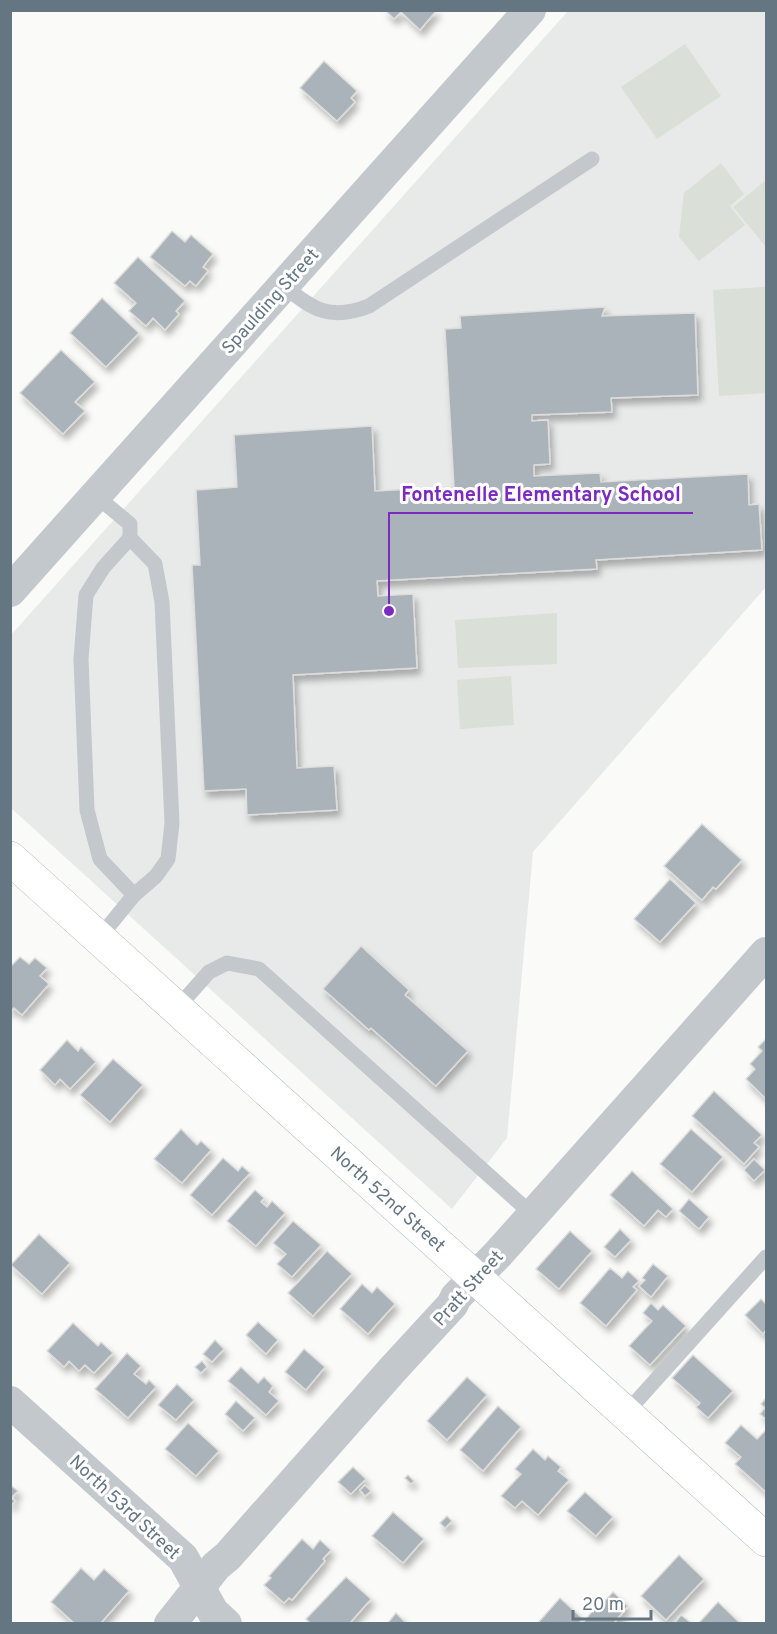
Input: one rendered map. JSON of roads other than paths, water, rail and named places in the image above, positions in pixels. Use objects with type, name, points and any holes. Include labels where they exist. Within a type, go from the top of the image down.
[{"type":"main road","name":"North 52nd Street","points":[[10,858],[766,1540]]},
{"type":"street","name":"Spaulding Street","points":[[10,591],[530,10]]},
{"type":"street","name":"Pratt Street","points":[[170,1623],[216,1566],[228,1556],[452,1305],[456,1297],[498,1254],[766,953]]},
{"type":"street","name":"North 53rd Street","points":[[10,1402],[183,1558],[213,1612],[226,1623]]},
{"type":"lane","points":[[284,286],[302,301],[332,313],[352,313],[369,306],[592,159]]},
{"type":"lane","points":[[96,496],[130,524],[130,538],[103,568],[86,595],[81,659],[87,810],[100,859],[134,895]]},
{"type":"lane","points":[[99,938],[134,895],[156,876],[168,860],[172,823],[162,602],[155,564],[130,538]]},
{"type":"lane","points":[[177,1008],[209,972],[227,963],[259,969],[533,1215]]},
{"type":"lane","points":[[626,1413],[766,1257]]},
{"type":"place","name":"Fontenelle Elementary School","points":[[389,611]]}]
